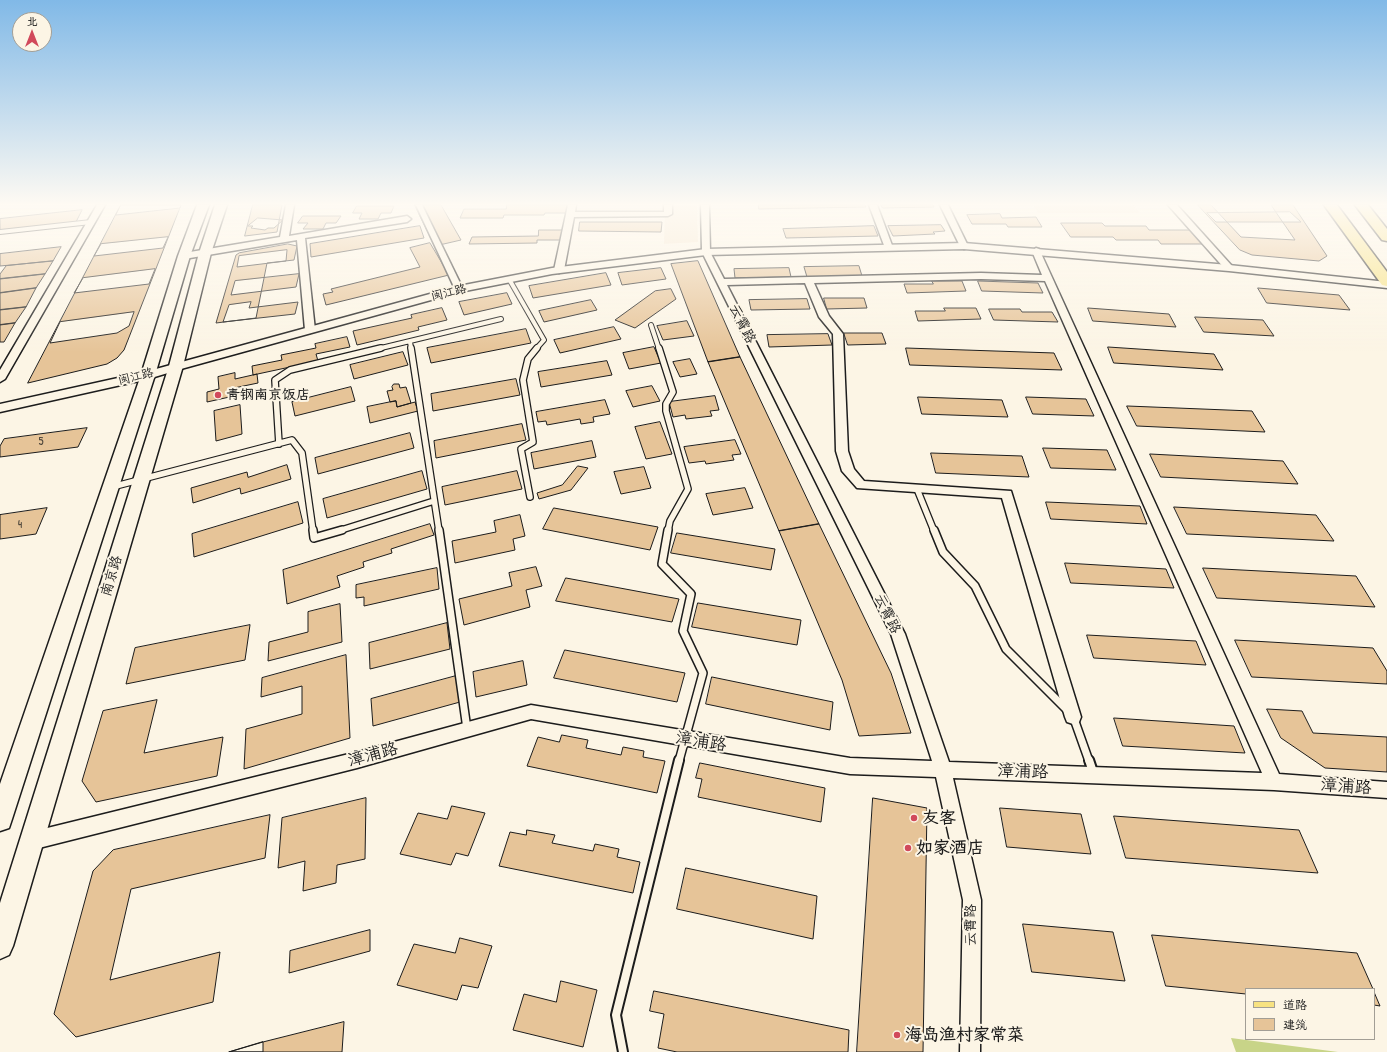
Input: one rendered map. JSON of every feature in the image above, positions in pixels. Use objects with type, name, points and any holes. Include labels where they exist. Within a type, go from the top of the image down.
[{"type":"main road","name":"南京路","points":[[0,946],[176,366],[205,254]]},
{"type":"main road","points":[[1366,254],[1387,282]]},
{"type":"main road","name":"南京路","points":[[0,819],[148,375],[184,256]]},
{"type":"street","points":[[0,379],[72,254]]},
{"type":"street","points":[[184,256],[197,254]]},
{"type":"street","points":[[303,254],[310,330]]},
{"type":"street","points":[[443,254],[459,290]]},
{"type":"street","points":[[559,270],[562,254]]},
{"type":"street","name":"闽江路","points":[[0,408],[148,375],[176,366],[459,290],[559,270],[689,254]]},
{"type":"street","name":"云霄路","points":[[707,254],[898,634],[943,769],[972,900],[970,1052]]},
{"type":"street","points":[[1038,254],[1274,782]]},
{"type":"street","name":"闽江路","points":[[1080,254],[1387,285]]},
{"type":"street","points":[[1216,254],[1229,268]]},
{"type":"street","points":[[722,282],[981,276],[1048,278]]},
{"type":"street","points":[[808,280],[824,317],[838,334],[842,451],[848,471],[861,485],[1007,494],[1073,716]]},
{"type":"street","name":"漳浦路","points":[[31,841],[342,763],[531,712],[850,766],[1274,782],[1387,790]]},
{"type":"lane","points":[[509,280],[544,340],[528,359],[523,380],[533,442],[521,448],[530,496]]},
{"type":"lane","points":[[280,444],[275,380],[290,370],[501,319]]},
{"type":"lane","points":[[623,1052],[616,1015],[702,672],[683,631],[691,594],[662,564],[670,521],[688,489],[666,411],[666,404],[674,392],[651,325]]},
{"type":"lane","points":[[410,341],[467,730]]},
{"type":"lane","points":[[110,488],[292,440],[302,453],[314,538],[434,501]]},
{"type":"lane","points":[[917,489],[943,552],[975,586],[1006,649],[1073,716],[1095,775]]},
{"type":"green space","points":[[1231,1038],[1338,1052],[1236,1052]]},
{"type":"building","points":[[0,254],[57,254],[53,261],[0,266]]},
{"type":"building","points":[[95,254],[162,254],[124,350],[117,358],[107,364],[28,383]]},
{"type":"building","points":[[95,254],[110,254],[94,256]]},
{"type":"building","points":[[254,254],[287,254],[286,261],[237,267],[239,256]]},
{"type":"building","points":[[295,254],[294,260],[267,263],[256,318],[216,323],[236,255]]},
{"type":"building","points":[[311,254],[328,254],[311,257]]},
{"type":"building","points":[[413,254],[437,254],[449,275],[326,305],[323,294],[333,292],[331,289],[420,267]]},
{"type":"building","points":[[1250,254],[1326,254],[1327,256],[1319,261]]},
{"type":"building","points":[[53,261],[45,274],[0,279],[0,274],[6,266]]},
{"type":"building","points":[[698,261],[740,357],[708,362],[671,264]]},
{"type":"building","points":[[859,266],[862,276],[807,277],[804,267]]},
{"type":"building","points":[[661,268],[666,279],[622,285],[618,273]]},
{"type":"building","points":[[789,268],[791,277],[735,278],[734,269]]},
{"type":"building","points":[[155,269],[149,284],[74,293],[83,278]]},
{"type":"building","points":[[606,273],[611,285],[533,298],[529,286]]},
{"type":"building","points":[[45,274],[36,288],[0,293],[0,279]]},
{"type":"building","points":[[299,274],[296,287],[231,295],[235,281]]},
{"type":"building","points":[[932,281],[962,281],[966,291],[907,293],[904,284],[933,284]]},
{"type":"building","points":[[978,281],[1038,283],[1043,293],[982,291]]},
{"type":"building","points":[[36,288],[26,307],[0,310],[0,293]]},
{"type":"building","points":[[1258,288],[1339,295],[1350,310],[1267,303]]},
{"type":"building","points":[[671,289],[676,299],[635,328],[615,320],[655,291]]},
{"type":"building","points":[[507,293],[512,304],[464,315],[459,302]]},
{"type":"building","points":[[824,298],[864,298],[867,308],[827,309]]},
{"type":"building","points":[[807,299],[810,309],[751,310],[749,300]]},
{"type":"building","points":[[591,300],[597,310],[544,322],[539,311]]},
{"type":"building","points":[[251,302],[249,308],[298,302],[295,314],[223,322],[229,305]]},
{"type":"building","points":[[26,307],[15,323],[0,325],[0,310]]},
{"type":"building","points":[[442,308],[447,320],[418,327],[419,330],[357,345],[353,331],[412,318],[411,315]]},
{"type":"building","points":[[944,308],[976,308],[981,319],[918,321],[915,311],[945,311]]},
{"type":"building","points":[[1088,308],[1169,314],[1176,327],[1093,321]]},
{"type":"building","points":[[989,309],[1020,309],[1022,312],[1052,312],[1058,322],[994,320]]},
{"type":"building","points":[[134,312],[129,326],[117,333],[50,343],[60,322]]},
{"type":"building","points":[[1195,317],[1263,320],[1274,336],[1204,332]]},
{"type":"building","points":[[687,321],[694,336],[663,340],[657,326]]},
{"type":"building","points":[[15,323],[4,342],[0,342],[0,325]]},
{"type":"building","points":[[614,327],[621,339],[560,353],[554,340]]},
{"type":"building","points":[[526,329],[531,343],[431,363],[427,348]]},
{"type":"building","points":[[844,333],[882,333],[886,344],[848,345]]},
{"type":"building","points":[[828,334],[832,345],[769,347],[767,335]]},
{"type":"building","points":[[347,337],[350,347],[316,354],[318,361],[253,375],[252,366],[282,360],[281,355],[316,348],[315,344]]},
{"type":"building","points":[[654,347],[661,363],[629,369],[623,353]]},
{"type":"building","points":[[1108,347],[1214,354],[1223,370],[1114,363]]},
{"type":"building","points":[[906,348],[1054,353],[1062,370],[910,365]]},
{"type":"building","points":[[403,352],[408,365],[354,379],[350,365]]},
{"type":"building","points":[[740,357],[819,524],[779,531],[708,362]]},
{"type":"building","points":[[690,359],[697,374],[680,377],[673,362]]},
{"type":"building","points":[[607,361],[612,375],[541,387],[538,372]]},
{"type":"building","points":[[235,373],[235,379],[257,374],[258,383],[234,388],[234,396],[207,402],[207,392],[219,389],[218,377]]},
{"type":"building","points":[[516,379],[520,395],[433,411],[431,394]]},
{"type":"building","points":[[394,384],[399,384],[400,388],[406,387],[411,403],[397,407],[396,401],[390,402],[387,391],[393,390],[392,387]]},
{"type":"building","points":[[652,386],[660,401],[633,407],[626,391]]},
{"type":"building","points":[[351,387],[355,401],[295,416],[292,402]]},
{"type":"building","points":[[715,396],[719,410],[710,411],[712,416],[686,419],[685,415],[673,417],[669,402]]},
{"type":"building","points":[[918,397],[1002,400],[1008,417],[922,414]]},
{"type":"building","points":[[1026,397],[1086,399],[1094,416],[1033,414]]},
{"type":"building","points":[[605,400],[610,414],[593,417],[594,422],[581,424],[580,419],[547,425],[546,421],[538,422],[536,412]]},
{"type":"building","points":[[396,401],[397,407],[415,402],[418,411],[370,423],[367,407]]},
{"type":"building","points":[[240,405],[242,434],[216,441],[214,411]]},
{"type":"building","points":[[1127,406],[1252,411],[1265,432],[1137,426]]},
{"type":"building","points":[[660,422],[672,454],[646,459],[635,427]]},
{"type":"building","points":[[522,424],[526,440],[436,458],[434,441]]},
{"type":"building","points":[[87,428],[78,447],[0,457],[0,446],[4,439]]},
{"type":"building","points":[[410,433],[414,448],[318,474],[315,458]]},
{"type":"building","points":[[735,440],[741,454],[732,455],[734,460],[706,464],[705,461],[689,463],[684,447]]},
{"type":"building","points":[[592,441],[596,457],[534,469],[531,453]]},
{"type":"building","points":[[1043,448],[1107,450],[1116,470],[1051,468]]},
{"type":"building","points":[[931,453],[1022,456],[1029,477],[936,473]]},
{"type":"building","points":[[1150,454],[1283,461],[1298,484],[1161,477]]},
{"type":"building","points":[[287,465],[291,479],[241,494],[240,488],[193,503],[191,488],[247,472],[248,477]]},
{"type":"building","points":[[578,466],[588,468],[571,490],[539,499],[537,493],[562,485]]},
{"type":"building","points":[[644,467],[651,488],[621,494],[614,472]]},
{"type":"building","points":[[422,471],[427,489],[327,518],[323,499]]},
{"type":"building","points":[[517,471],[522,489],[445,505],[442,487]]},
{"type":"building","points":[[745,488],[753,508],[713,515],[706,494]]},
{"type":"building","points":[[298,502],[303,523],[194,557],[192,534]]},
{"type":"building","points":[[1046,502],[1140,506],[1147,524],[1051,519]]},
{"type":"building","points":[[1174,507],[1316,515],[1334,541],[1187,534]]},
{"type":"building","points":[[47,508],[36,534],[0,539],[0,515]]},
{"type":"building","points":[[554,508],[658,527],[650,550],[543,529]]},
{"type":"building","points":[[520,515],[525,536],[513,539],[515,550],[455,563],[452,541],[496,532],[494,521]]},
{"type":"building","points":[[430,524],[434,535],[391,549],[392,553],[363,562],[364,567],[337,576],[340,587],[287,604],[283,570]]},
{"type":"building","points":[[819,524],[891,673],[911,733],[859,736],[842,680],[779,531]]},
{"type":"building","points":[[677,533],[775,549],[771,570],[671,553]]},
{"type":"building","points":[[1065,563],[1166,569],[1174,588],[1071,583]]},
{"type":"building","points":[[536,567],[542,586],[526,590],[530,607],[464,625],[459,599],[512,586],[509,573]]},
{"type":"building","points":[[437,568],[439,589],[364,606],[364,597],[356,598],[356,585]]},
{"type":"building","points":[[1203,568],[1356,576],[1375,607],[1217,598]]},
{"type":"building","points":[[566,578],[679,599],[672,622],[556,601]]},
{"type":"building","points":[[698,603],[801,620],[797,645],[692,627]]},
{"type":"building","points":[[340,604],[342,642],[268,661],[269,642],[308,632],[308,612]]},
{"type":"building","points":[[447,623],[450,649],[370,669],[369,643]]},
{"type":"building","points":[[250,625],[245,660],[126,684],[135,648]]},
{"type":"building","points":[[1087,635],[1196,641],[1206,665],[1094,658]]},
{"type":"building","points":[[1235,640],[1373,648],[1387,671],[1387,684],[1252,677]]},
{"type":"building","points":[[565,650],[685,673],[677,702],[554,678]]},
{"type":"building","points":[[346,655],[350,738],[244,769],[246,729],[302,714],[302,686],[261,697],[262,678]]},
{"type":"building","points":[[523,661],[527,685],[476,697],[473,672]]},
{"type":"building","points":[[456,676],[460,702],[373,726],[371,699]]},
{"type":"building","points":[[712,677],[833,702],[830,730],[706,704]]},
{"type":"building","points":[[157,700],[144,753],[223,737],[217,776],[96,802],[82,781],[103,711]]},
{"type":"building","points":[[1267,709],[1302,711],[1313,733],[1387,737],[1387,772],[1325,768],[1281,738]]},
{"type":"building","points":[[1114,718],[1234,726],[1245,753],[1123,746]]},
{"type":"building","points":[[562,735],[588,740],[586,748],[621,755],[623,747],[644,751],[643,757],[665,761],[657,793],[527,766],[538,737],[559,742]]},
{"type":"building","points":[[700,763],[825,788],[821,822],[698,797],[702,779],[696,778]]},
{"type":"building","points":[[366,798],[365,859],[337,865],[336,883],[303,891],[305,861],[278,868],[282,818]]},
{"type":"building","points":[[873,798],[927,808],[923,1052],[857,1052]]},
{"type":"building","points":[[452,806],[485,813],[468,856],[456,853],[451,865],[400,854],[418,813],[447,819]]},
{"type":"building","points":[[1000,808],[1081,814],[1091,854],[1007,847]]},
{"type":"building","points":[[270,815],[265,858],[131,889],[110,980],[220,952],[213,1002],[76,1037],[54,1014],[93,871],[113,850]]},
{"type":"building","points":[[1114,816],[1299,830],[1318,873],[1126,858]]},
{"type":"building","points":[[527,830],[555,835],[552,843],[593,851],[595,844],[619,849],[617,857],[640,862],[633,893],[499,866],[510,832],[526,835]]},
{"type":"building","points":[[686,868],[817,896],[813,939],[677,909]]},
{"type":"building","points":[[1023,924],[1113,932],[1125,981],[1032,972]]},
{"type":"building","points":[[370,930],[370,951],[289,973],[290,951]]},
{"type":"building","points":[[1152,935],[1357,953],[1373,988],[1245,988],[1245,994],[1166,986]]},
{"type":"building","points":[[460,938],[492,946],[478,988],[462,985],[457,1000],[397,985],[414,944],[455,953]]},
{"type":"building","points":[[561,981],[597,990],[583,1047],[513,1030],[524,994],[556,1002]]},
{"type":"building","points":[[654,991],[849,1030],[848,1052],[677,1052],[658,1048],[664,1014],[650,1011]]},
{"type":"building","points":[[1375,994],[1380,1006],[1375,1005]]},
{"type":"building","points":[[344,1022],[342,1052],[229,1052],[263,1042]]},
{"type":"building","points":[[263,1042],[263,1052],[229,1052]]},
{"type":"place","name":"青钢南京饭店","points":[[218,395]]},
{"type":"place","name":"友客","points":[[914,818]]},
{"type":"place","name":"如家酒店","points":[[908,848]]},
{"type":"place","name":"海岛渔村家常菜","points":[[897,1035]]}]
